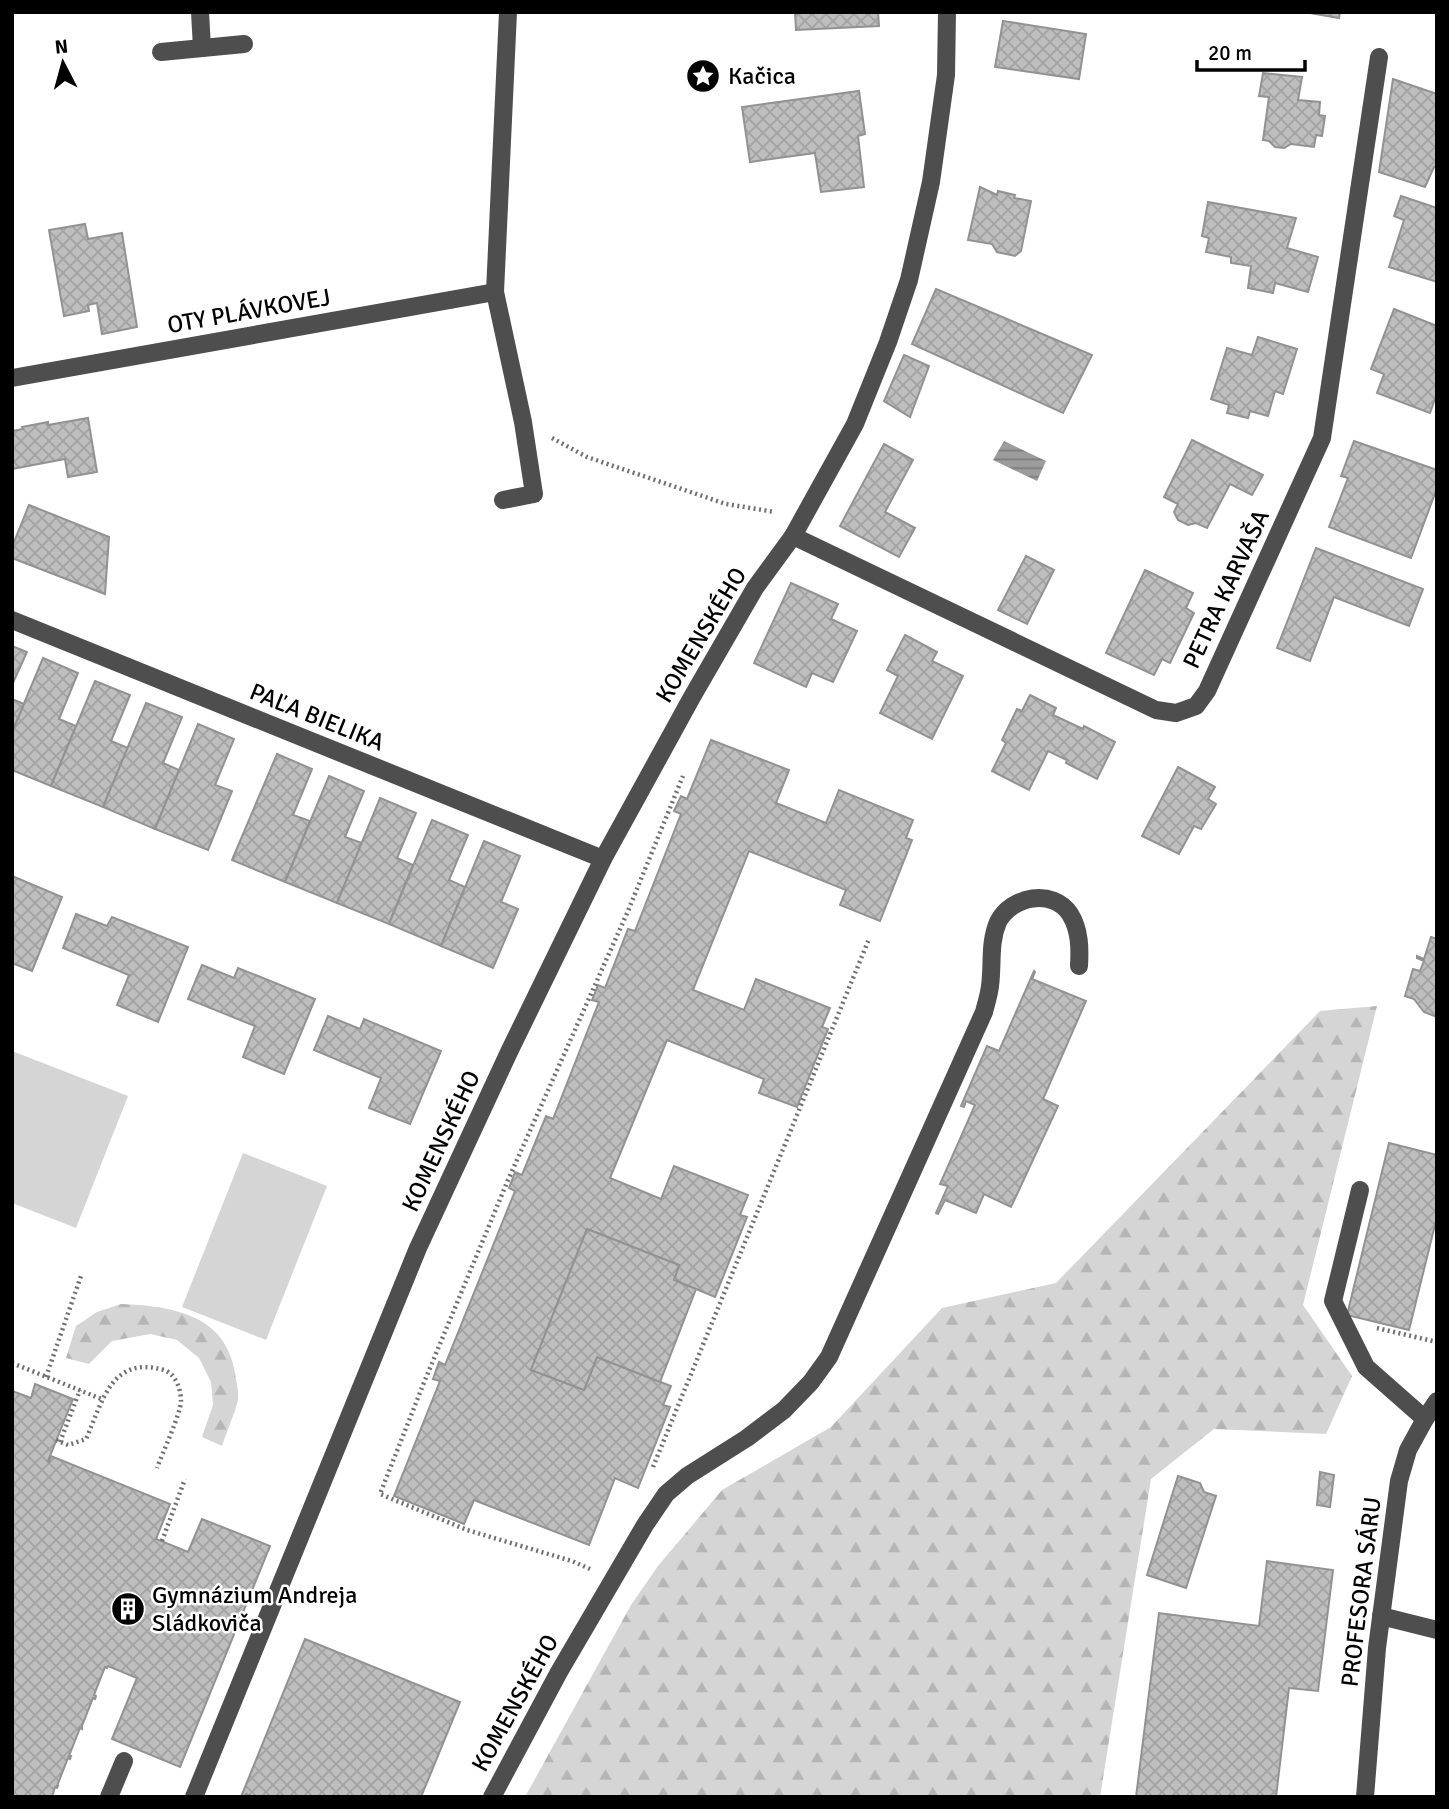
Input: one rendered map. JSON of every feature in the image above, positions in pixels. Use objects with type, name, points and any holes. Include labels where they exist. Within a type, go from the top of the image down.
[{"type":"street","points":[[200,12],[202,48]]},
{"type":"street","points":[[503,500],[534,494],[523,422],[495,292],[508,12]]},
{"type":"street","name":"KOMENSKÉHO","points":[[194,1797],[418,1248],[509,1052],[603,859],[692,697],[755,588],[793,536],[855,424],[888,342],[909,280],[931,182],[946,75],[947,12]]},
{"type":"street","points":[[161,52],[244,44]]},
{"type":"street","name":"PETRA KARVAŠA","points":[[793,536],[1156,710],[1176,713],[1196,706],[1206,691],[1322,438],[1380,57]]},
{"type":"street","name":"OTY PLÁVKOVEJ","points":[[12,378],[495,292]]},
{"type":"street","name":"PAĽA BIELIKA","points":[[12,620],[603,859]]},
{"type":"street","name":"KOMENSKÉHO","points":[[492,1797],[559,1672],[666,1494],[687,1476],[747,1438],[784,1409],[811,1382],[829,1357],[984,1012],[990,985],[990,953],[998,923],[1009,908],[1025,899],[1041,897],[1060,904],[1069,913],[1076,928],[1080,949],[1079,966]]},
{"type":"street","points":[[1360,1189],[1333,1301],[1366,1367],[1425,1419]]},
{"type":"street","name":"PROFESORA SÁRU","points":[[1365,1797],[1381,1616],[1399,1481],[1408,1450],[1437,1401]]},
{"type":"street","points":[[1381,1616],[1437,1630]]},
{"type":"street","points":[[108,1797],[124,1761]]},
{"type":"path","points":[[523,422],[587,457],[726,504],[803,517]]},
{"type":"path","points":[[594,1571],[572,1561],[467,1530],[380,1494],[503,1192],[628,911],[686,769]]},
{"type":"path","points":[[652,1469],[869,939]]},
{"type":"path","points":[[46,1377],[82,1273]]},
{"type":"path","points":[[1342,1320],[1437,1342]]},
{"type":"path","points":[[12,1363],[104,1400]]},
{"type":"path","points":[[80,1390],[58,1441],[68,1445],[86,1439],[113,1381],[130,1368],[149,1366],[169,1372],[179,1385],[182,1404],[157,1468]]},
{"type":"path","points":[[162,1541],[185,1479]]},
{"type":"green space","points":[[1377,1006],[1303,1305],[1352,1376],[1326,1434],[1214,1429],[1151,1479],[1100,1797],[525,1797],[631,1605],[658,1566],[722,1490],[831,1427],[942,1308],[1056,1283],[1320,1011]]},
{"type":"green space","points":[[12,1051],[128,1096],[76,1228],[12,1203]]},
{"type":"green space","points":[[243,1153],[327,1186],[266,1340],[182,1307]]},
{"type":"green space","points":[[121,1304],[177,1311],[208,1326],[220,1338],[230,1353],[238,1397],[222,1446],[202,1437],[213,1405],[211,1382],[199,1358],[177,1340],[150,1334],[112,1341],[89,1364],[66,1358],[76,1326],[97,1312]]},
{"type":"shaded area","points":[[1004,441],[1046,461],[1037,481],[993,460]]},
{"type":"building","points":[[795,12],[878,12],[879,26],[796,30]]},
{"type":"building","points":[[1304,12],[1340,12],[1339,18]]},
{"type":"building","points":[[1003,21],[1086,34],[1079,79],[995,67]]},
{"type":"building","points":[[1263,73],[1302,77],[1298,100],[1320,102],[1319,115],[1325,116],[1322,136],[1316,135],[1314,147],[1291,144],[1284,148],[1275,147],[1269,141],[1263,140],[1269,97],[1259,96]]},
{"type":"building","points":[[1393,79],[1437,94],[1437,168],[1434,167],[1425,187],[1379,172]]},
{"type":"building","points":[[859,91],[865,134],[858,136],[864,187],[821,192],[815,153],[750,162],[742,107]]},
{"type":"building","points":[[980,187],[997,195],[998,191],[1031,201],[1021,251],[1015,256],[997,252],[992,244],[968,240]]},
{"type":"building","points":[[1401,196],[1437,208],[1437,282],[1389,267],[1404,220],[1394,216]]},
{"type":"building","points":[[1208,202],[1296,218],[1287,248],[1318,257],[1308,292],[1275,283],[1273,293],[1248,288],[1251,266],[1231,263],[1231,257],[1206,252],[1209,238],[1202,236]]},
{"type":"building","points":[[85,224],[88,239],[122,233],[137,327],[102,334],[97,303],[88,305],[89,311],[64,316],[49,230]]},
{"type":"building","points":[[936,289],[1092,355],[1063,413],[912,344]]},
{"type":"building","points":[[1394,309],[1437,326],[1437,393],[1430,413],[1377,393],[1384,374],[1371,369]]},
{"type":"building","points":[[1258,337],[1297,349],[1283,394],[1275,391],[1268,416],[1250,411],[1248,418],[1227,413],[1229,405],[1211,399],[1227,348],[1252,355]]},
{"type":"building","points":[[904,355],[929,366],[910,417],[884,401]]},
{"type":"building","points":[[88,418],[97,472],[68,477],[65,459],[12,469],[12,431],[48,422],[48,425]]},
{"type":"building","points":[[1192,440],[1263,475],[1252,495],[1230,484],[1207,528],[1196,523],[1188,525],[1178,520],[1174,512],[1178,504],[1164,497]]},
{"type":"building","points":[[1354,441],[1437,470],[1437,488],[1411,558],[1329,527],[1348,478],[1341,476]]},
{"type":"building","points":[[884,444],[913,460],[885,512],[915,528],[899,557],[840,526]]},
{"type":"building","points":[[29,505],[109,537],[105,594],[12,558],[12,547]]},
{"type":"building","points":[[1316,548],[1423,589],[1409,626],[1334,597],[1310,661],[1277,648]]},
{"type":"building","points":[[1026,556],[1054,570],[1027,624],[998,610]]},
{"type":"building","points":[[1145,570],[1193,593],[1186,608],[1194,613],[1170,663],[1162,659],[1154,675],[1106,653]]},
{"type":"building","points":[[791,583],[838,604],[831,619],[857,631],[833,682],[812,673],[806,687],[754,663]]},
{"type":"building","points":[[905,635],[937,652],[932,661],[963,676],[932,739],[880,713],[898,676],[887,670]]},
{"type":"building","points":[[12,646],[27,652],[12,685]]},
{"type":"building","points":[[43,658],[78,673],[59,719],[76,726],[51,786],[12,770],[12,732]]},
{"type":"building","points":[[95,681],[130,695],[111,741],[128,748],[103,807],[51,786]]},
{"type":"building","points":[[1030,695],[1056,708],[1053,715],[1083,729],[1084,726],[1115,742],[1097,779],[1048,751],[1029,790],[992,771],[1006,743],[1002,740],[1017,709],[1022,711]]},
{"type":"building","points":[[12,699],[24,704],[12,732]]},
{"type":"building","points":[[146,703],[182,717],[163,763],[179,770],[155,829],[103,807]]},
{"type":"building","points":[[198,724],[234,739],[215,785],[232,791],[208,850],[155,829]]},
{"type":"building","points":[[711,740],[789,770],[776,803],[826,823],[839,790],[913,820],[906,838],[912,840],[880,921],[840,905],[846,890],[749,851],[693,990],[744,1010],[756,979],[830,1008],[822,1027],[828,1029],[797,1107],[759,1093],[764,1079],[667,1040],[610,1178],[661,1199],[674,1166],[748,1195],[740,1215],[747,1217],[715,1297],[674,1280],[679,1265],[587,1229],[531,1370],[584,1390],[597,1357],[671,1386],[663,1405],[670,1407],[638,1488],[615,1478],[589,1545],[474,1500],[464,1524],[394,1496],[440,1381],[433,1379],[439,1362],[445,1365],[515,1191],[509,1188],[515,1172],[522,1175],[546,1116],[553,1119],[599,1002],[592,1000],[598,985],[605,988],[628,929],[635,931],[681,814],[674,811],[681,796],[687,799]]},
{"type":"building","points":[[277,754],[312,769],[293,815],[310,821],[285,882],[232,860]]},
{"type":"building","points":[[1178,767],[1215,787],[1208,799],[1216,804],[1201,829],[1194,826],[1179,854],[1142,836]]},
{"type":"building","points":[[329,776],[364,791],[345,837],[362,843],[337,903],[285,882]]},
{"type":"building","points":[[380,798],[416,813],[397,858],[413,865],[389,924],[337,903]]},
{"type":"building","points":[[432,820],[468,835],[449,880],[465,887],[441,946],[389,924]]},
{"type":"building","points":[[484,841],[520,856],[501,902],[518,909],[493,968],[441,946]]},
{"type":"building","points":[[12,876],[62,897],[32,971],[12,963]]},
{"type":"building","points":[[76,914],[107,926],[112,917],[188,947],[158,1022],[117,1005],[129,975],[63,948]]},
{"type":"building","points":[[1431,937],[1437,939],[1437,1017],[1424,1012],[1414,999],[1405,996],[1413,969],[1420,971],[1424,961],[1417,956],[1424,959]]},
{"type":"building","points":[[202,965],[234,978],[238,968],[315,999],[284,1074],[243,1057],[255,1026],[188,999]]},
{"type":"building","points":[[1034,971],[1032,979],[1086,1001],[1043,1099],[1058,1106],[1011,1207],[984,1194],[976,1213],[945,1200],[938,1214],[936,1213],[948,1186],[940,1184],[975,1105],[966,1101],[964,1107],[961,1106],[987,1046],[999,1051]]},
{"type":"building","points":[[328,1016],[360,1029],[364,1019],[441,1051],[410,1124],[369,1108],[381,1078],[314,1050]]},
{"type":"building","points":[[1389,1143],[1437,1155],[1437,1217],[1409,1330],[1347,1315]]},
{"type":"building","points":[[587,1229],[679,1265],[674,1280],[696,1289],[660,1382],[597,1357],[584,1390],[531,1370]]},
{"type":"building","name":"Gymnázium Andreja Sládkoviča","points":[[35,1384],[73,1399],[48,1461],[51,1456],[170,1504],[156,1539],[188,1552],[202,1519],[270,1546],[180,1767],[112,1739],[137,1678],[108,1666],[105,1667],[94,1695],[95,1699],[93,1698],[52,1797],[12,1797],[12,1391],[31,1398]]},
{"type":"building","points":[[1320,1472],[1334,1475],[1330,1507],[1317,1505]]},
{"type":"building","points":[[1178,1476],[1200,1483],[1204,1492],[1216,1496],[1186,1588],[1147,1575]]},
{"type":"building","points":[[1267,1561],[1333,1570],[1318,1691],[1289,1688],[1276,1797],[1136,1797],[1159,1613],[1259,1626]]},
{"type":"building","points":[[305,1639],[460,1702],[421,1797],[252,1797],[246,1794],[241,1797]]},
{"type":"place","name":"Kačica","points":[[703,76]]},
{"type":"place","name":"Gymnázium Andreja Sládkoviča","points":[[128,1609]]}]
